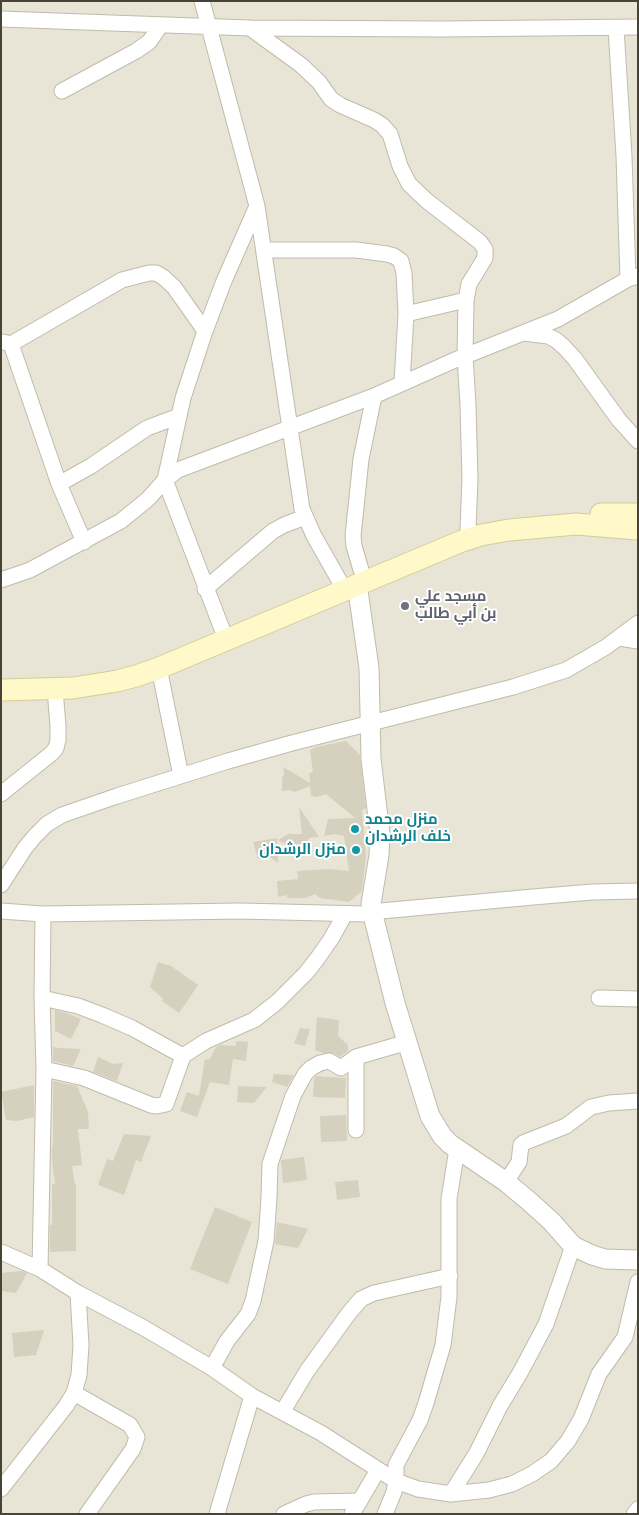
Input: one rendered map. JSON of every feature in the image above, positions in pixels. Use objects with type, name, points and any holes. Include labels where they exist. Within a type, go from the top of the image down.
[{"type":"main road","points":[[1,680],[57,679],[114,672],[166,655],[222,629],[352,578],[468,529],[501,521],[537,517],[638,514]]},
{"type":"main road","points":[[1,690],[55,689],[117,681],[159,668],[352,578],[462,541],[496,532],[576,524],[638,529]]},
{"type":"street","points":[[202,1],[257,206],[299,496],[304,517],[352,578]]},
{"type":"street","points":[[1,19],[209,28],[638,27]]},
{"type":"street","points":[[62,91],[136,51],[149,42],[161,25]]},
{"type":"street","points":[[250,28],[301,65],[319,82],[335,102],[382,125],[390,134],[400,166],[409,184],[484,246],[486,255],[469,284],[466,300],[464,356],[468,405],[470,480],[468,529]]},
{"type":"street","points":[[1,580],[30,570],[121,521],[178,470],[374,396],[464,356],[524,333],[558,318],[633,278],[616,28]]},
{"type":"street","points":[[222,629],[205,589],[165,480],[183,398],[205,331],[224,281],[257,206]]},
{"type":"street","points":[[264,250],[356,250],[394,256],[401,262],[404,269],[406,314],[402,383]]},
{"type":"street","points":[[84,542],[59,484],[6,343],[122,280],[149,273],[163,277],[174,287],[205,331]]},
{"type":"street","points":[[406,314],[466,300]]},
{"type":"street","points":[[524,333],[548,336],[575,358],[638,442]]},
{"type":"street","points":[[374,396],[361,459],[353,536],[352,578],[369,668],[371,758],[380,844],[373,912],[395,1003],[430,1116],[442,1136],[457,1149],[506,1182],[552,1222],[573,1246],[605,1259],[638,1260]]},
{"type":"street","points":[[59,484],[147,428],[180,416]]},
{"type":"street","points":[[205,589],[273,531],[304,517]]},
{"type":"street","points":[[1,885],[25,848],[39,831],[52,820],[62,815],[117,796],[292,743],[513,687],[566,670],[582,663],[620,638],[638,623]]},
{"type":"street","points":[[620,638],[638,641]]},
{"type":"street","points":[[159,668],[181,776]]},
{"type":"street","points":[[1,794],[56,748],[58,726],[55,689]]},
{"type":"street","points":[[1,911],[43,914],[240,911],[345,914],[592,892],[638,892]]},
{"type":"street","points":[[40,1269],[44,1070],[42,998],[43,914]]},
{"type":"street","points":[[44,1070],[84,1078],[150,1105],[166,1104],[183,1056],[206,1042],[254,1020],[277,1002],[317,959],[345,914]]},
{"type":"street","points":[[42,998],[78,1006],[102,1014],[183,1056]]},
{"type":"street","points":[[599,998],[638,999]]},
{"type":"street","points":[[212,1368],[228,1341],[248,1314],[253,1301],[266,1241],[270,1164],[293,1096],[305,1074],[315,1065],[329,1061],[341,1068],[356,1057],[408,1042]]},
{"type":"street","points":[[356,1057],[356,1130]]},
{"type":"street","points":[[506,1182],[519,1162],[520,1145],[523,1143],[559,1129],[591,1107],[608,1103],[638,1102]]},
{"type":"street","points":[[385,1514],[392,1498],[396,1481],[396,1465],[420,1420],[443,1345],[450,1276],[449,1199],[457,1149]]},
{"type":"street","points":[[451,1494],[476,1454],[500,1406],[546,1324],[573,1246]]},
{"type":"street","points":[[1,1252],[40,1269],[144,1328],[212,1368],[252,1396],[283,1411],[396,1481],[418,1489],[451,1494],[489,1490],[512,1484],[532,1474],[551,1460],[568,1441],[599,1374],[625,1337],[638,1282]]},
{"type":"street","points":[[283,1411],[307,1371],[348,1313],[361,1299],[393,1288],[450,1276]]},
{"type":"street","points":[[1,1489],[66,1406],[74,1393],[79,1375],[81,1345],[78,1292]]},
{"type":"street","points":[[74,1393],[130,1425],[137,1437],[133,1449],[87,1514]]},
{"type":"street","points":[[217,1514],[252,1396]]},
{"type":"street","points":[[284,1514],[314,1502],[356,1507],[378,1470]]},
{"type":"street","points":[[634,1514],[638,1509]]},
{"type":"shaded area","points":[[1,1],[638,1],[638,1514],[1,1514]]},
{"type":"building","points":[[346,741],[360,755],[366,808],[362,810],[366,856],[362,891],[349,902],[320,898],[315,894],[305,898],[287,898],[287,895],[278,897],[277,881],[298,879],[297,871],[329,869],[349,871],[344,836],[334,834],[324,836],[328,819],[355,818],[326,794],[317,797],[311,796],[310,786],[295,792],[289,790],[282,791],[283,767],[310,783],[309,773],[313,772],[310,750]]},
{"type":"building","points":[[299,807],[319,837],[309,838],[305,848],[298,847],[296,850],[278,840],[288,834],[302,834]]},
{"type":"building","points":[[277,838],[278,863],[270,857],[258,859],[253,842]]},
{"type":"building","points":[[158,962],[171,966],[198,985],[179,1013],[162,1001],[163,999],[150,987]]},
{"type":"building","points":[[55,1010],[81,1019],[71,1039],[55,1031]]},
{"type":"building","points":[[317,1017],[339,1020],[338,1036],[348,1045],[348,1051],[340,1057],[333,1053],[323,1053],[315,1050]]},
{"type":"building","points":[[300,1028],[310,1029],[305,1046],[294,1043]]},
{"type":"building","points":[[236,1041],[248,1042],[246,1061],[233,1059],[229,1085],[210,1082],[197,1117],[180,1111],[187,1092],[199,1096],[205,1059],[209,1060],[216,1047],[221,1045],[236,1046]]},
{"type":"building","points":[[53,1047],[81,1049],[73,1066],[53,1061]]},
{"type":"building","points":[[98,1057],[113,1064],[123,1063],[117,1081],[93,1072]]},
{"type":"building","points":[[274,1074],[294,1075],[287,1087],[272,1082]]},
{"type":"building","points":[[316,1076],[346,1078],[345,1098],[313,1097],[314,1079]]},
{"type":"building","points":[[53,1081],[77,1086],[88,1112],[89,1129],[78,1129],[82,1165],[72,1166],[76,1184],[76,1251],[50,1252],[52,1184],[55,1184],[52,1159]]},
{"type":"building","points":[[34,1085],[34,1117],[17,1121],[6,1120],[1,1092]]},
{"type":"building","points":[[238,1086],[267,1087],[254,1103],[237,1102]]},
{"type":"building","points":[[346,1115],[347,1141],[321,1142],[320,1116]]},
{"type":"building","points":[[124,1134],[151,1136],[141,1162],[136,1160],[124,1195],[98,1185],[107,1159],[113,1161]]},
{"type":"building","points":[[304,1157],[307,1180],[283,1183],[281,1160]]},
{"type":"building","points":[[358,1180],[360,1197],[337,1200],[335,1182]]},
{"type":"building","points":[[215,1207],[252,1222],[228,1284],[190,1269]]},
{"type":"building","points":[[277,1222],[308,1229],[298,1248],[275,1244]]},
{"type":"building","points":[[22,1271],[27,1273],[16,1293],[1,1291],[1,1273]]},
{"type":"building","points":[[44,1330],[36,1355],[14,1357],[12,1333]]},
{"type":"place","name":"مسجد علي بن أبي طالب","points":[[405,606]]},
{"type":"place","name":"منزل محمد خلف الرشدان","points":[[355,829]]},
{"type":"place","name":"منزل الرشدان","points":[[356,850]]}]
